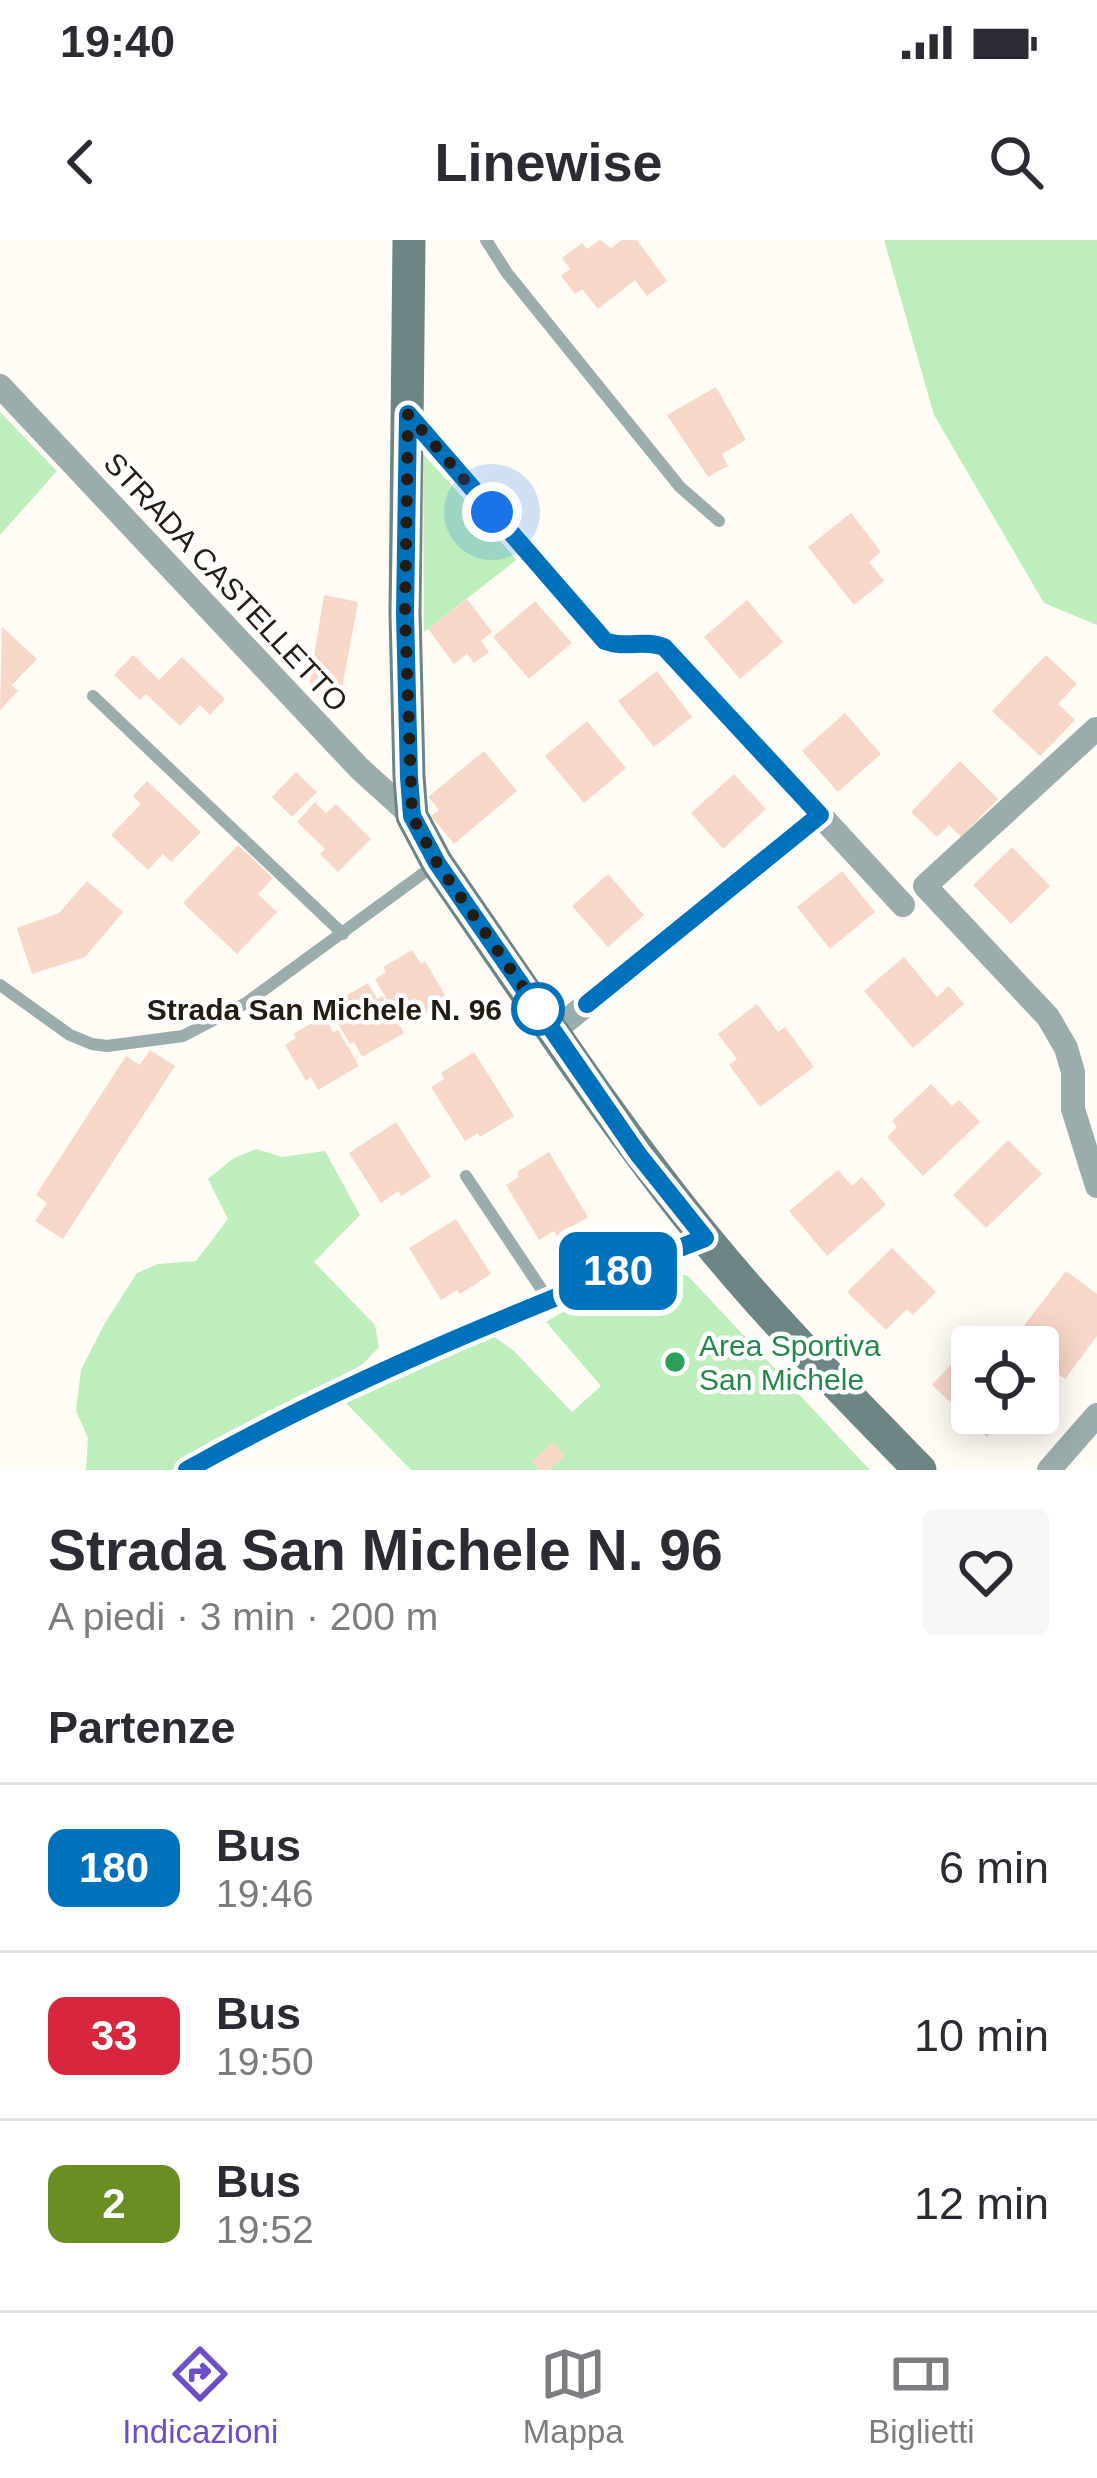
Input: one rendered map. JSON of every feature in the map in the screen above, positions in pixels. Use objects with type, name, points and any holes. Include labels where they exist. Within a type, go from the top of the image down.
[{"type":"street","points":[[409,240],[405,614],[412,816],[437,863],[638,1154],[800,1346],[920,1470]]},
{"type":"street","name":"STRADA CASTELLETTO","points":[[0,386],[359,767],[412,816]]},
{"type":"street","points":[[408,414],[605,641],[617,646],[652,642],[664,647],[903,905]]},
{"type":"street","points":[[1096,729],[925,886],[1048,1017],[1066,1048],[1073,1072],[1073,1109],[1097,1186]]},
{"type":"street","points":[[554,1031],[820,815]]},
{"type":"street","points":[[187,1470],[403,1363],[548,1299],[705,1238]]},
{"type":"street","points":[[1049,1470],[1097,1415]]},
{"type":"lane","points":[[487,240],[508,273],[680,487],[719,521]]},
{"type":"lane","points":[[93,696],[343,934]]},
{"type":"lane","points":[[0,985],[92,1044],[183,1036],[246,1003],[437,863]]},
{"type":"lane","points":[[466,1175],[548,1299]]},
{"type":"green space","points":[[884,240],[1097,240],[1097,625],[1044,603],[934,415]]},
{"type":"green space","points":[[0,412],[57,471],[0,535]]},
{"type":"green space","points":[[423,454],[519,558],[424,632]]},
{"type":"green space","points":[[256,1149],[282,1157],[325,1151],[360,1215],[314,1262],[375,1325],[379,1347],[363,1364],[173,1470],[86,1470],[88,1438],[76,1411],[81,1370],[105,1323],[137,1273],[158,1264],[196,1261],[228,1219],[208,1179],[234,1158]]},
{"type":"green space","name":"Area Sportiva San Michele","points":[[675,1273],[688,1276],[870,1470],[411,1470],[346,1403],[493,1336],[513,1350],[572,1412],[601,1386],[546,1322],[581,1301]]},
{"type":"building","points":[[600,240],[611,248],[622,240],[637,240],[667,281],[647,296],[635,280],[598,309],[582,289],[575,294],[561,276],[570,269],[562,258],[582,243],[587,249]]},
{"type":"building","points":[[716,387],[746,440],[722,454],[728,466],[708,477],[667,415]]},
{"type":"building","points":[[851,513],[881,552],[869,562],[884,581],[854,605],[808,547]]},
{"type":"building","points":[[324,595],[358,602],[341,694],[309,688]]},
{"type":"building","points":[[467,599],[492,632],[481,641],[489,652],[474,663],[467,654],[454,664],[428,629]]},
{"type":"building","points":[[747,600],[783,642],[740,679],[704,637]]},
{"type":"building","points":[[535,601],[572,643],[529,679],[493,637]]},
{"type":"building","points":[[2,627],[37,659],[12,685],[18,691],[0,710]]},
{"type":"building","points":[[133,655],[159,680],[182,657],[225,699],[210,715],[200,705],[180,726],[146,694],[140,700],[114,675]]},
{"type":"building","points":[[1046,655],[1077,684],[1058,704],[1075,720],[1040,756],[992,711]]},
{"type":"building","points":[[657,671],[692,717],[654,747],[618,701]]},
{"type":"building","points":[[845,713],[881,754],[838,792],[802,751]]},
{"type":"building","points":[[587,721],[626,768],[584,803],[545,756]]},
{"type":"building","points":[[484,751],[517,791],[454,844],[431,816],[439,810],[428,797]]},
{"type":"building","points":[[960,761],[998,799],[961,837],[949,825],[937,837],[911,812]]},
{"type":"building","points":[[296,772],[317,792],[292,817],[272,797]]},
{"type":"building","points":[[734,774],[766,809],[723,849],[691,813]]},
{"type":"building","points":[[147,781],[201,832],[171,862],[163,854],[148,870],[111,835],[141,804],[133,796]]},
{"type":"building","points":[[315,802],[326,813],[336,804],[371,839],[338,872],[320,854],[325,849],[297,822]]},
{"type":"building","points":[[238,845],[273,878],[258,894],[277,912],[237,954],[183,903]]},
{"type":"building","points":[[1012,847],[1050,886],[1011,924],[973,885]]},
{"type":"building","points":[[842,871],[875,912],[830,949],[797,907]]},
{"type":"building","points":[[608,874],[644,915],[608,947],[572,906]]},
{"type":"building","points":[[87,881],[123,912],[85,957],[32,974],[17,928],[59,913]]},
{"type":"building","points":[[412,950],[421,964],[425,961],[448,1000],[407,1024],[398,1010],[394,1012],[375,979],[386,972],[383,967]]},
{"type":"building","points":[[904,957],[937,997],[949,986],[964,1004],[913,1048],[864,991]]},
{"type":"building","points":[[368,983],[377,999],[382,996],[404,1033],[362,1057],[331,1012],[342,1006],[339,1000]]},
{"type":"building","points":[[757,1004],[778,1032],[785,1027],[814,1067],[760,1107],[729,1065],[737,1059],[718,1034]]},
{"type":"building","points":[[324,1016],[359,1066],[318,1090],[311,1077],[306,1081],[285,1045],[296,1038],[293,1034]]},
{"type":"building","points":[[150,1050],[175,1066],[63,1239],[35,1221],[47,1203],[36,1195],[126,1056],[140,1065]]},
{"type":"building","points":[[474,1052],[514,1116],[465,1141],[431,1087],[444,1079],[441,1073]]},
{"type":"building","points":[[931,1084],[952,1106],[959,1100],[980,1122],[923,1176],[887,1137],[897,1127],[892,1121]]},
{"type":"building","points":[[396,1122],[431,1177],[381,1203],[349,1153]]},
{"type":"building","points":[[1008,1140],[1042,1174],[986,1228],[953,1195]]},
{"type":"building","points":[[549,1152],[588,1217],[557,1236],[554,1231],[539,1240],[506,1185],[519,1177],[517,1172]]},
{"type":"building","points":[[838,1170],[852,1186],[862,1177],[886,1205],[827,1256],[789,1211]]},
{"type":"building","points":[[456,1219],[491,1274],[441,1300],[409,1248]]},
{"type":"building","points":[[892,1248],[936,1292],[913,1315],[907,1309],[886,1330],[847,1292]]},
{"type":"building","points":[[1066,1271],[1097,1294],[1097,1336],[1065,1379],[1059,1375],[1059,1326],[1024,1326]]},
{"type":"building","points":[[951,1364],[951,1403],[932,1385]]},
{"type":"building","points":[[553,1442],[565,1456],[549,1470],[540,1470],[532,1462]]},
{"type":"bus line","name":"180","points":[[187,1470],[403,1363],[578,1286],[705,1238],[638,1154],[437,863],[412,816],[405,614],[408,414],[605,641],[617,646],[652,642],[664,647],[820,815],[587,1004]]},
{"type":"place","name":"Strada San Michele N. 96","points":[[538,1009]]},
{"type":"place","name":"Area Sportiva San Michele","points":[[675,1362]]},
{"type":"route","points":[[492,512],[408,414],[405,614],[412,816],[437,863],[538,1009]]}]
